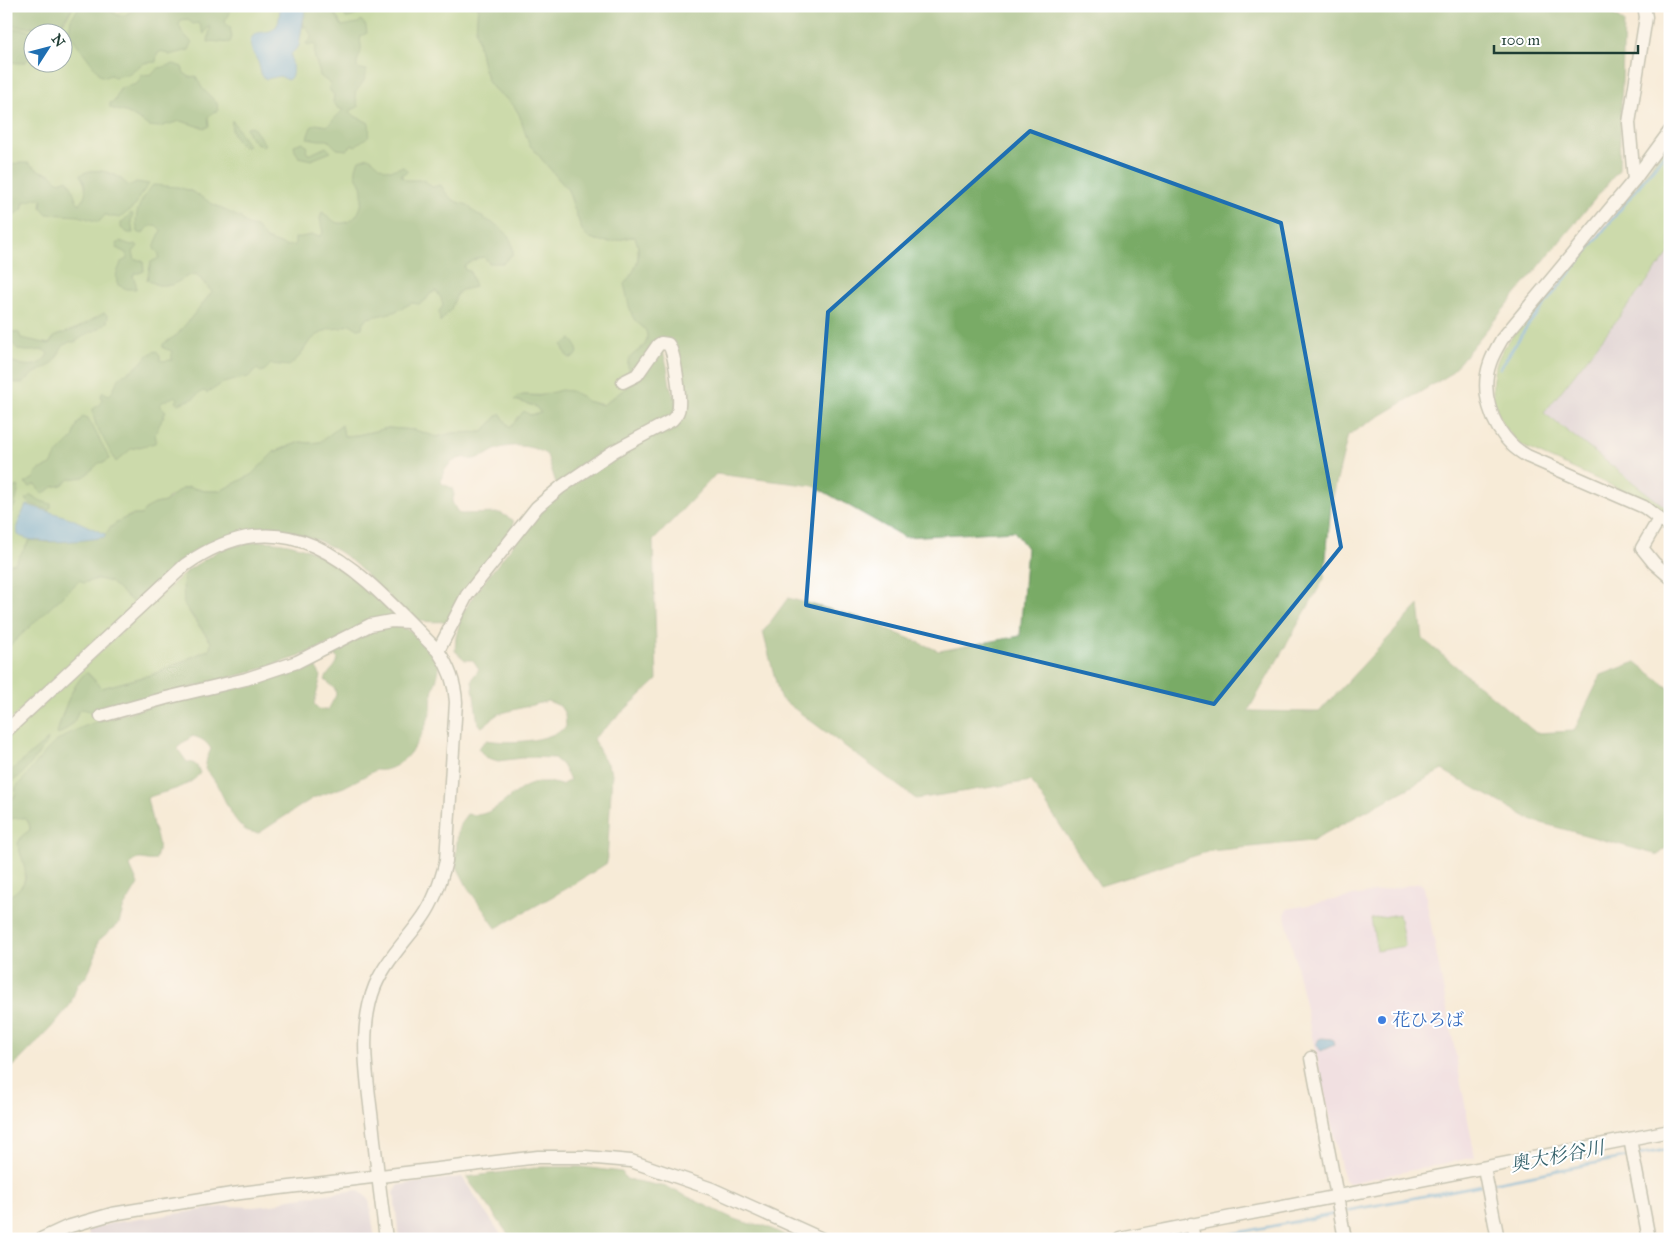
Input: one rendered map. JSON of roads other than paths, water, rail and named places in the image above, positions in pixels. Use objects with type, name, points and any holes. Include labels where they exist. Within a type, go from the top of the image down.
[{"type":"street","points":[[1634,180],[1629,123],[1646,17],[1644,6]]},
{"type":"street","points":[[1670,131],[1634,180],[1502,339],[1489,363],[1486,379],[1493,419],[1512,445],[1527,456],[1644,507],[1665,523],[1642,548],[1654,563],[1670,577]]},
{"type":"street","points":[[438,650],[467,595],[537,507],[561,487],[589,468],[632,441],[672,420],[678,412],[680,405],[673,352],[668,344],[662,343],[658,345],[637,375],[623,382]]},
{"type":"street","points":[[6,731],[185,565],[220,544],[258,535],[291,537],[311,543],[332,554],[351,567],[438,650],[446,662],[455,687],[456,702],[446,861],[433,901],[387,964],[375,986],[369,1004],[366,1032],[366,1054],[386,1239]]},
{"type":"street","points":[[101,716],[246,679],[280,668],[297,662],[370,624],[391,621],[409,622]]},
{"type":"street","points":[[1311,1058],[1346,1239]]},
{"type":"street","points":[[1120,1239],[1670,1131]]},
{"type":"street","points":[[1630,1139],[1649,1239]]},
{"type":"street","points":[[41,1239],[67,1227],[112,1214],[232,1194],[538,1157],[584,1157],[631,1161],[712,1189],[822,1239]]},
{"type":"street","points":[[1484,1168],[1498,1239]]},
{"type":"street","points":[[1191,1224],[1194,1239]]},
{"type":"water","points":[[281,6],[306,6],[299,46],[291,54],[292,75],[288,80],[280,76],[266,79],[261,74],[250,42],[256,34],[272,30],[277,25]]},
{"type":"water","points":[[27,505],[70,518],[105,534],[105,537],[48,542],[37,541],[18,535],[17,526]]},
{"type":"water","points":[[1322,1038],[1332,1039],[1334,1045],[1321,1051],[1316,1044]]},
{"type":"waterway","points":[[1500,368],[1528,325],[1670,147]]},
{"type":"waterway","name":"奥大杉谷川","points":[[1638,1155],[1670,1149]]},
{"type":"waterway","name":"奥大杉谷川","points":[[1492,1183],[1627,1157]]},
{"type":"waterway","name":"奥大杉谷川","points":[[1346,1211],[1481,1185]]},
{"type":"waterway","name":"奥大杉谷川","points":[[1205,1239],[1335,1214]]},
{"type":"place","name":"花ひろば","points":[[1382,1020]]}]
